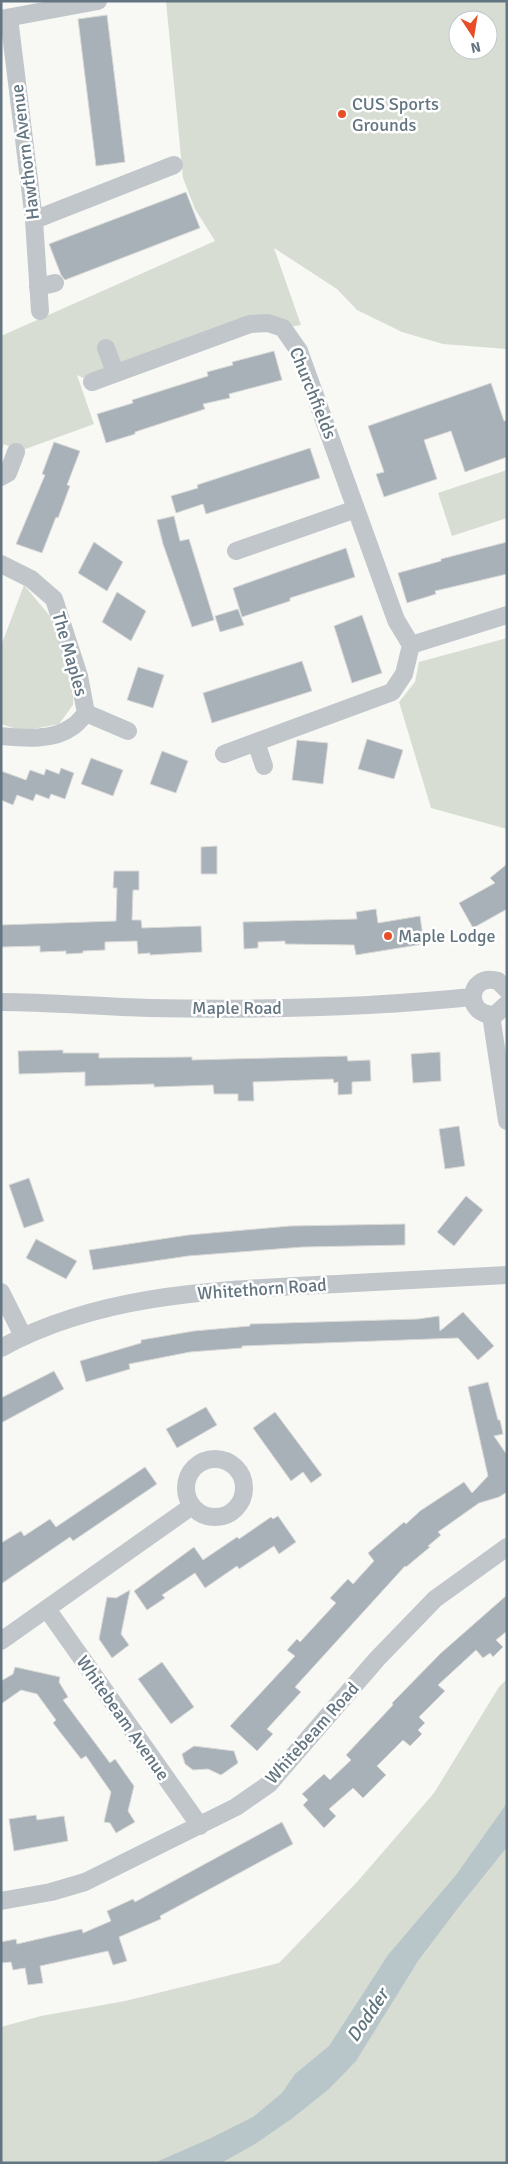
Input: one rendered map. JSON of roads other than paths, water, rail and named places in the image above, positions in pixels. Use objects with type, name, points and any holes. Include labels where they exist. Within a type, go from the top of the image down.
[{"type":"street","points":[[5,18],[98,1]]},
{"type":"street","name":"Hawthorn Avenue","points":[[5,18],[34,220],[47,285],[40,311]]},
{"type":"street","points":[[34,220],[174,165]]},
{"type":"street","name":"Churchfields","points":[[92,382],[250,324],[268,323],[283,328],[299,351],[396,620],[411,645]]},
{"type":"street","points":[[106,348],[115,372]]},
{"type":"street","points":[[1,477],[8,473],[16,452]]},
{"type":"street","points":[[236,551],[356,509]]},
{"type":"street","name":"The Maples","points":[[1,564],[31,579],[54,599],[79,676],[86,713]]},
{"type":"street","points":[[224,754],[392,692],[404,674],[411,645],[507,616]]},
{"type":"street","name":"The Maples","points":[[86,713],[128,731]]},
{"type":"street","name":"The Maples","points":[[1,736],[24,738],[55,734],[72,728],[86,713]]},
{"type":"street","points":[[256,742],[264,766]]},
{"type":"street","points":[[504,979],[486,979],[481,982],[472,997],[476,1007],[485,1014],[491,1015],[501,1011],[507,1004]]},
{"type":"street","name":"Maple Road","points":[[1,1002],[119,1007],[268,1008],[385,1005],[472,997]]},
{"type":"street","points":[[491,1015],[507,1121]]},
{"type":"street","name":"Whitethorn Road","points":[[1,1348],[47,1326],[113,1306],[167,1297],[265,1286],[507,1275]]},
{"type":"street","points":[[1,1292],[24,1336]]},
{"type":"street","points":[[1,1641],[192,1506]]},
{"type":"street","name":"Whitebeam Road","points":[[1,1901],[51,1892],[85,1882],[236,1807],[269,1784],[377,1659],[435,1599],[507,1547]]},
{"type":"street","name":"Whitebeam Avenue","points":[[47,1609],[200,1826]]},
{"type":"water","name":"Dodder","points":[[507,1803],[507,1847],[418,1961],[356,2061],[329,2089],[290,2120],[255,2144],[221,2163],[154,2163],[253,2117],[282,2093],[295,2074],[329,2046],[388,1955],[456,1875]]},
{"type":"place","name":"CUS Sports Grounds","points":[[342,114]]},
{"type":"place","name":"Maple Lodge","points":[[388,936]]}]
